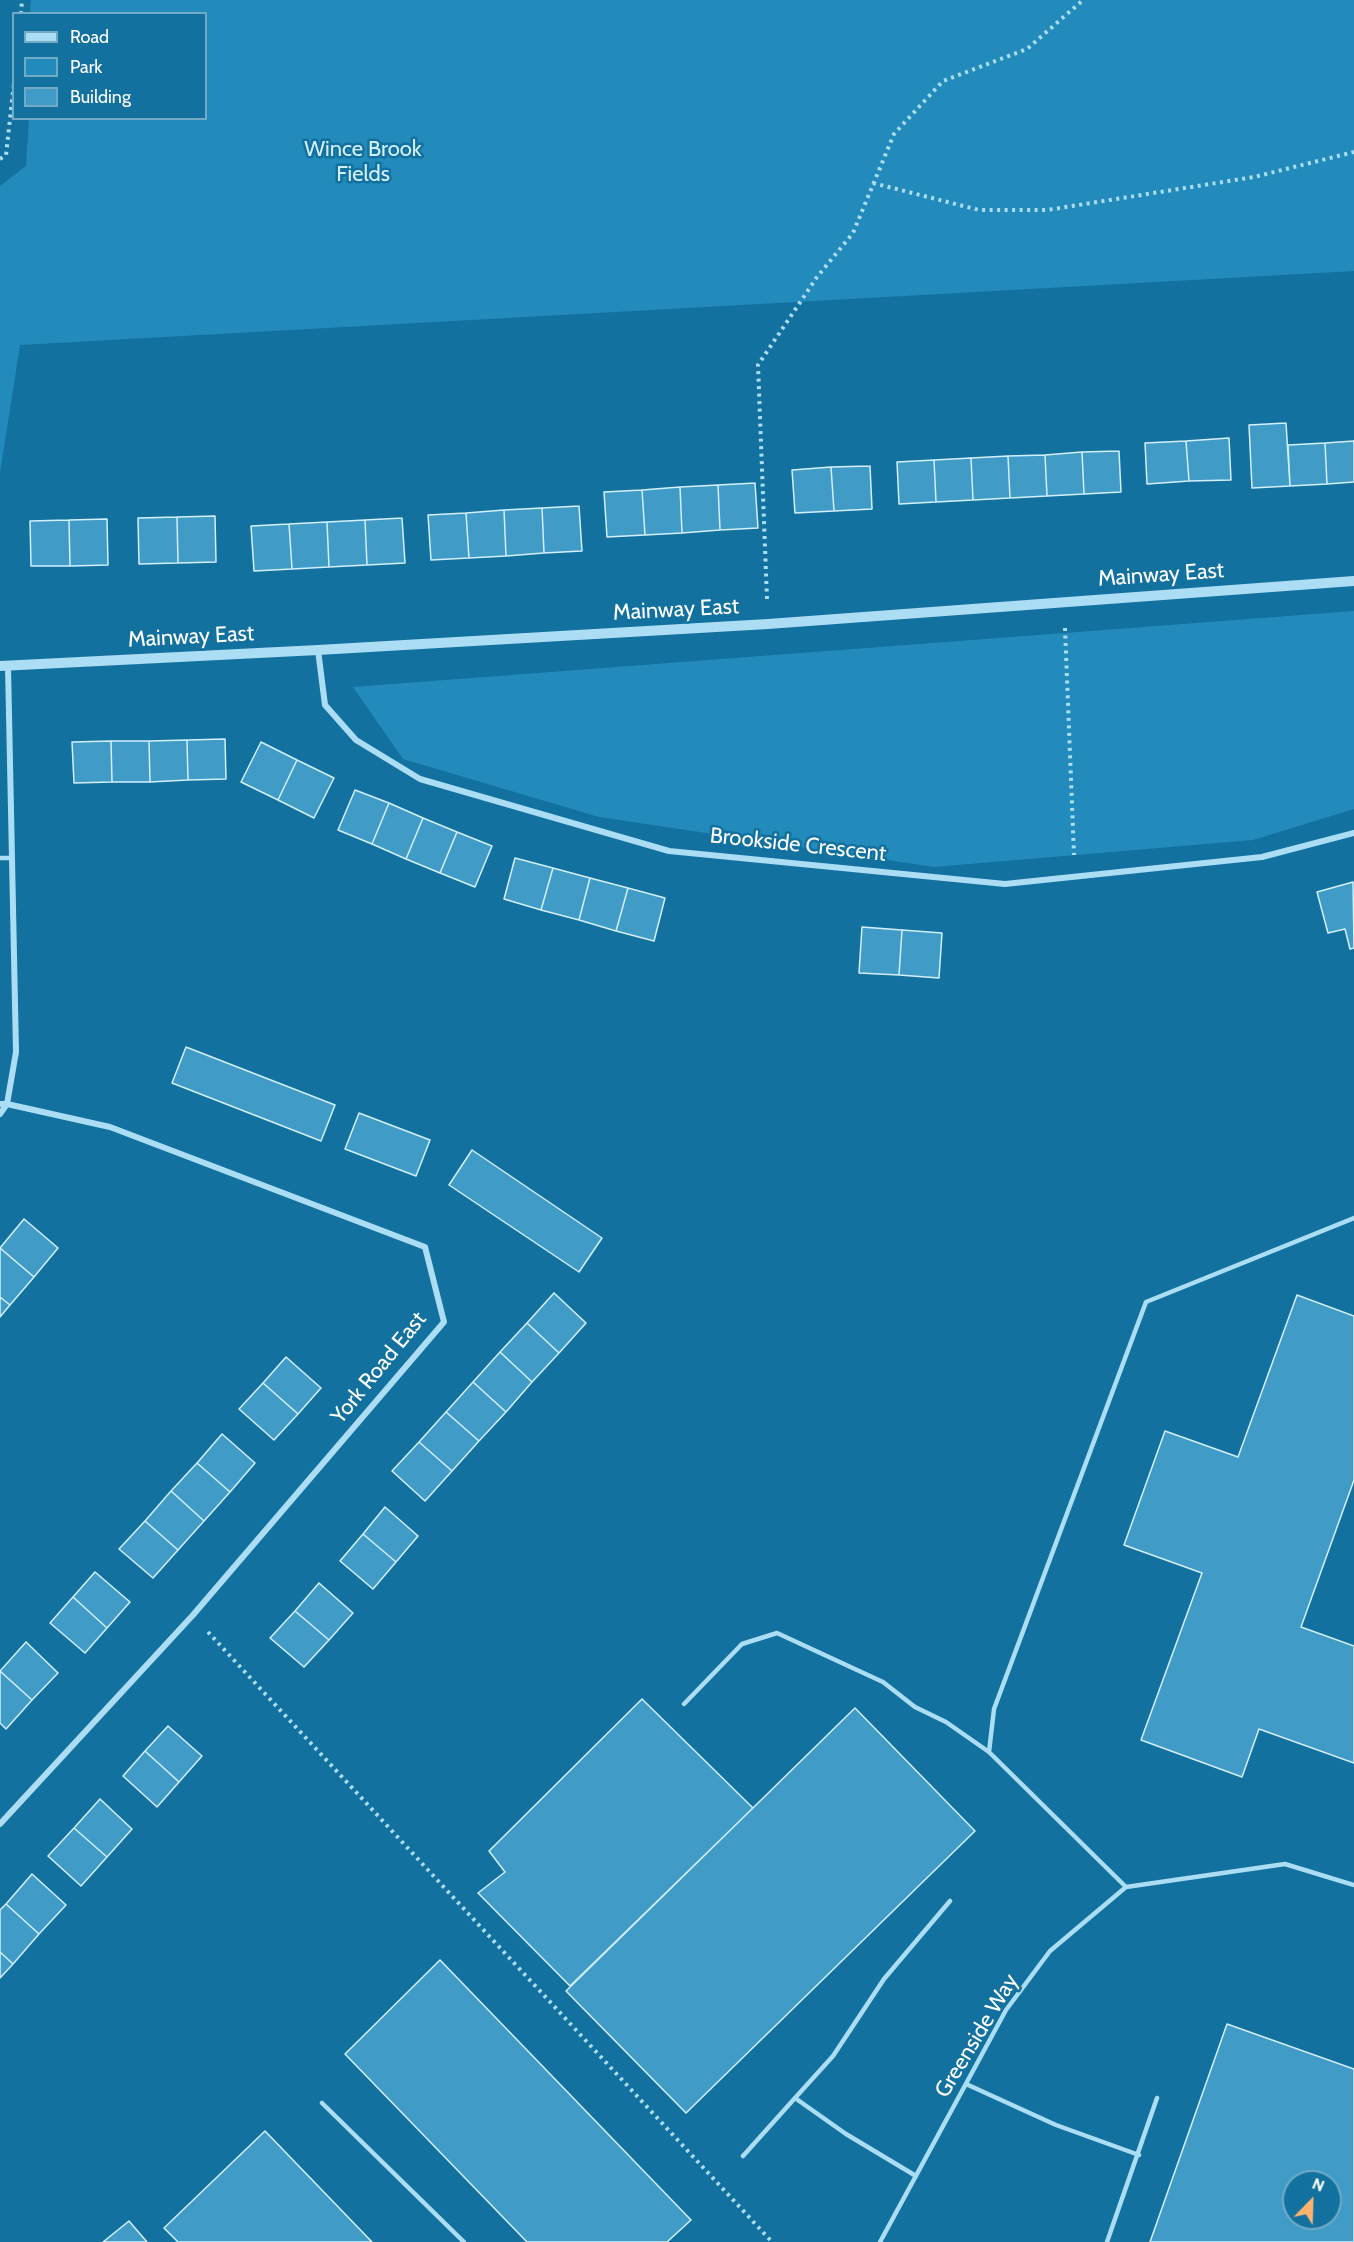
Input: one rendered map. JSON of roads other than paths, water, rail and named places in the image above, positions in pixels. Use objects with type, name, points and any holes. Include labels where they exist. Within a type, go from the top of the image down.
[{"type":"street","name":"Mainway East","points":[[4,666],[768,624],[1354,580]]},
{"type":"street","name":"Brookside Crescent","points":[[318,650],[324,705],[356,740],[420,779],[669,851],[1005,884],[1262,857],[1354,833]]},
{"type":"street","points":[[0,1114],[16,1052],[4,666]]},
{"type":"street","name":"York Road East","points":[[0,1824],[193,1616],[444,1322],[425,1247],[110,1127],[4,1104]]},
{"type":"lane","points":[[0,858],[11,858]]},
{"type":"lane","points":[[989,1752],[993,1709],[1146,1302],[1354,1218]]},
{"type":"lane","points":[[684,1704],[742,1644],[777,1633],[883,1682],[915,1707],[946,1722],[989,1752],[1126,1887],[1285,1864],[1354,1885]]},
{"type":"lane","name":"Greenside Way","points":[[880,2242],[1006,2010],[1050,1951],[1126,1887]]},
{"type":"lane","points":[[743,2156],[833,2056],[884,1979],[950,1901]]},
{"type":"lane","points":[[966,2084],[1056,2125],[1139,2155]]},
{"type":"lane","points":[[795,2098],[846,2134],[916,2176]]},
{"type":"lane","points":[[1107,2242],[1157,2098]]},
{"type":"lane","points":[[322,2103],[464,2242]]},
{"type":"park label","name":"Wince Brook Fields","points":[[363,162]]}]
